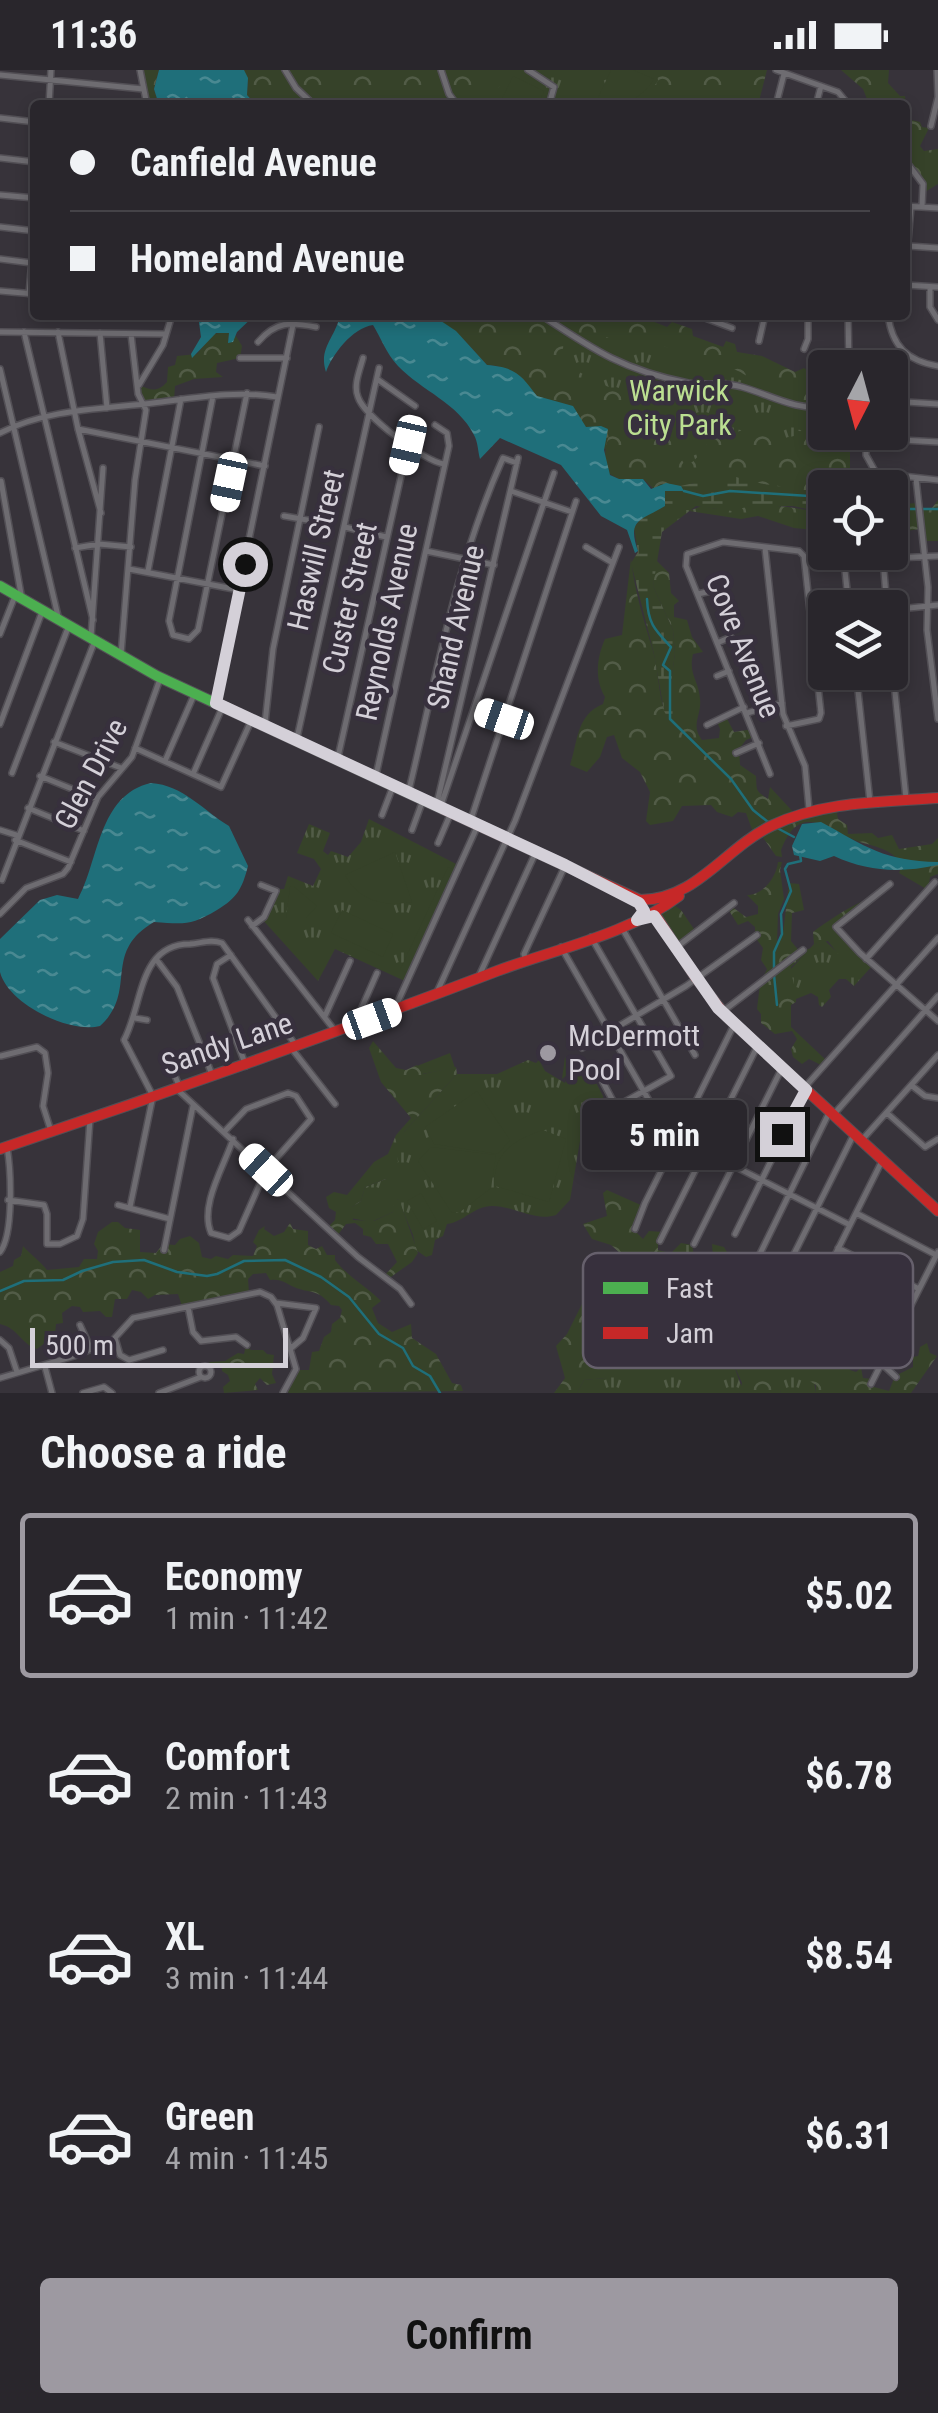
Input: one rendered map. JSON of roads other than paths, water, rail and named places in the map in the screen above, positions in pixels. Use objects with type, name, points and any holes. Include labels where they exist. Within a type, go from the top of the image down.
[{"type":"main road","points":[[0,586],[161,678],[565,865],[647,907],[722,1012],[938,1211]]},
{"type":"main road","name":"Sandy Lane","points":[[3,1148],[246,1066],[620,925],[690,884],[763,830],[809,812],[938,798]]},
{"type":"main road","points":[[604,884],[647,907]]},
{"type":"street","points":[[48,100],[52,70]]},
{"type":"street","points":[[140,70],[146,100]]},
{"type":"street","points":[[285,70],[309,100]]},
{"type":"street","points":[[442,70],[453,100]]},
{"type":"street","points":[[528,70],[554,87],[550,100]]},
{"type":"street","points":[[776,70],[841,94],[845,100]]},
{"type":"street","points":[[931,126],[938,97],[936,70]]},
{"type":"street","points":[[777,100],[784,73]]},
{"type":"street","points":[[0,75],[143,90]]},
{"type":"street","points":[[817,100],[821,86]]},
{"type":"street","points":[[0,118],[30,121]]},
{"type":"street","points":[[0,158],[30,161]]},
{"type":"street","points":[[910,167],[923,184],[922,207]]},
{"type":"street","points":[[0,195],[30,198]]},
{"type":"street","points":[[910,207],[938,208]]},
{"type":"street","points":[[0,227],[30,229]]},
{"type":"street","points":[[910,246],[938,248]]},
{"type":"street","points":[[0,260],[30,263]]},
{"type":"street","points":[[934,287],[930,306],[938,320]]},
{"type":"street","points":[[0,291],[30,294]]},
{"type":"street","points":[[137,388],[158,356],[170,320]]},
{"type":"street","points":[[258,342],[278,325],[291,320]]},
{"type":"street","points":[[193,774],[220,705],[294,320]]},
{"type":"street","points":[[297,320],[316,327]]},
{"type":"street","points":[[548,320],[594,351],[635,369],[688,382],[735,385],[808,406]]},
{"type":"street","points":[[717,320],[732,328]]},
{"type":"street","points":[[759,341],[764,320]]},
{"type":"street","points":[[804,350],[808,320]]},
{"type":"street","points":[[848,320],[849,350]]},
{"type":"street","points":[[889,320],[901,350]]},
{"type":"street","points":[[0,332],[166,334]]},
{"type":"street","points":[[24,332],[93,620]]},
{"type":"street","points":[[58,332],[100,513]]},
{"type":"street","points":[[100,333],[107,408]]},
{"type":"street","points":[[121,655],[135,480],[146,410],[137,388],[131,334]]},
{"type":"street","points":[[908,355],[938,366]]},
{"type":"street","points":[[240,358],[287,358]]},
{"type":"street","points":[[362,362],[356,395],[369,412],[408,445],[444,464]]},
{"type":"street","points":[[0,368],[64,622],[12,772]]},
{"type":"street","name":"Haswill Street","points":[[296,740],[379,368]]},
{"type":"street","points":[[377,378],[415,406]]},
{"type":"street","points":[[0,433],[13,426],[75,411],[248,393],[278,398]]},
{"type":"street","points":[[213,396],[169,626],[173,635],[180,638],[189,639],[198,630],[248,393]]},
{"type":"street","points":[[148,571],[181,400]]},
{"type":"street","points":[[908,402],[938,404]]},
{"type":"street","name":"Reynolds Avenue","points":[[375,778],[449,436],[435,424]]},
{"type":"street","points":[[136,748],[222,786],[268,707],[270,668],[319,426]]},
{"type":"street","points":[[78,429],[265,466]]},
{"type":"street","points":[[908,439],[938,442]]},
{"type":"street","name":"Custer Street","points":[[338,760],[408,445]]},
{"type":"street","points":[[866,450],[873,470],[888,477],[938,480]]},
{"type":"street","name":"Shand Avenue","points":[[443,809],[518,460],[503,458],[464,559]]},
{"type":"street","points":[[2,880],[93,638],[104,468]]},
{"type":"street","points":[[438,844],[443,809],[474,708],[554,473]]},
{"type":"street","points":[[916,479],[938,719]]},
{"type":"street","points":[[0,634],[19,595],[2,481]]},
{"type":"street","points":[[511,490],[572,512]]},
{"type":"street","points":[[394,1011],[474,823],[576,501]]},
{"type":"street","points":[[284,516],[319,522]]},
{"type":"street","points":[[345,528],[387,537]]},
{"type":"street","name":"Cove Avenue","points":[[770,774],[686,566],[687,554],[723,542],[799,551],[804,556],[808,590]]},
{"type":"street","points":[[75,548],[99,544],[131,547]]},
{"type":"street","points":[[586,547],[613,562]]},
{"type":"street","points":[[436,995],[508,839],[619,547]]},
{"type":"street","points":[[765,548],[782,703],[786,726],[805,766],[809,812]]},
{"type":"street","points":[[426,550],[494,565]]},
{"type":"street","points":[[886,590],[887,562],[938,556]]},
{"type":"street","points":[[408,793],[464,559]]},
{"type":"street","points":[[129,568],[240,590]]},
{"type":"street","points":[[698,594],[724,588]]},
{"type":"street","points":[[908,608],[938,605]]},
{"type":"street","points":[[0,724],[44,609]]},
{"type":"street","points":[[717,643],[731,637]]},
{"type":"street","points":[[718,676],[728,672]]},
{"type":"street","name":"Glen Drive","points":[[0,914],[26,888],[63,874],[72,862],[97,799],[136,748],[161,678]]},
{"type":"street","name":"Cove Avenue","points":[[786,726],[818,720],[819,690]]},
{"type":"street","points":[[858,690],[871,805]]},
{"type":"street","points":[[895,690],[906,801]]},
{"type":"street","points":[[165,761],[195,694]]},
{"type":"street","points":[[707,725],[745,710],[782,703]]},
{"type":"street","points":[[474,708],[504,719]]},
{"type":"street","points":[[54,742],[122,769]]},
{"type":"street","points":[[786,746],[794,742]]},
{"type":"street","points":[[736,753],[759,743]]},
{"type":"street","points":[[40,776],[97,799]]},
{"type":"street","points":[[382,815],[394,786]]},
{"type":"street","points":[[412,830],[423,800]]},
{"type":"street","points":[[28,808],[84,831]]},
{"type":"street","points":[[0,830],[72,862]]},
{"type":"street","points":[[478,978],[536,852]]},
{"type":"street","points":[[526,960],[524,954],[565,865]]},
{"type":"street","points":[[866,958],[935,882]]},
{"type":"street","points":[[890,884],[836,926],[938,1022]]},
{"type":"street","points":[[262,885],[276,891],[264,917],[250,923],[336,1032]]},
{"type":"street","points":[[675,948],[734,903]]},
{"type":"street","points":[[620,925],[694,1055]]},
{"type":"street","points":[[582,1048],[696,978],[757,934]]},
{"type":"street","points":[[590,936],[671,1076],[617,1106]]},
{"type":"street","points":[[735,1234],[805,1089],[938,938]]},
{"type":"street","points":[[130,1207],[154,1096],[125,1042],[135,1018],[144,974],[156,958],[174,945],[215,940],[224,945],[336,1104]]},
{"type":"street","points":[[561,947],[666,1130],[850,1225]]},
{"type":"street","points":[[722,1012],[804,950]]},
{"type":"street","points":[[231,955],[217,964],[213,978],[246,1066]]},
{"type":"street","points":[[156,958],[178,988],[213,1077]]},
{"type":"street","points":[[324,1016],[350,961]]},
{"type":"street","points":[[354,1026],[377,973]]},
{"type":"street","points":[[760,1253],[831,1114],[938,996]]},
{"type":"street","points":[[135,1018],[147,1020]]},
{"type":"street","points":[[635,1229],[734,1024]]},
{"type":"street","points":[[660,1241],[758,1046]]},
{"type":"street","points":[[2,1056],[36,1047],[45,1053],[48,1066],[43,1106],[51,1131]]},
{"type":"street","points":[[795,1253],[858,1138],[938,1055]]},
{"type":"street","points":[[165,1062],[171,1066],[179,1089],[193,1105],[358,1257],[400,1289],[411,1304]]},
{"type":"street","points":[[694,1244],[782,1068]]},
{"type":"street","points":[[596,1069],[638,1148]]},
{"type":"street","points":[[911,1085],[926,1096],[938,1098]]},
{"type":"street","points":[[225,1131],[246,1109],[288,1094],[295,1096],[311,1120],[266,1170],[237,1235],[229,1238],[211,1233],[208,1226],[210,1206],[233,1139]]},
{"type":"street","points":[[164,1250],[193,1105]]},
{"type":"street","points":[[887,1112],[924,1146],[938,1139]]},
{"type":"street","points":[[5,1202],[44,1205],[48,1214],[47,1244],[60,1244],[77,1236],[83,1219],[90,1117]]},
{"type":"street","points":[[0,1252],[6,1244],[3,1148]]},
{"type":"street","points":[[836,1253],[882,1160]]},
{"type":"street","points":[[118,1205],[170,1218]]},
{"type":"street","points":[[856,1213],[937,1253],[913,1301]]},
{"type":"street","points":[[838,1248],[848,1253]]},
{"type":"street","points":[[913,1286],[919,1289]]},
{"type":"street","points":[[0,1378],[44,1366],[115,1338],[133,1318],[258,1292],[276,1303],[296,1374],[283,1393]]},
{"type":"street","points":[[276,1303],[316,1308],[303,1338],[290,1350]]},
{"type":"street","points":[[188,1308],[193,1332],[201,1341],[236,1337],[247,1345]]},
{"type":"street","points":[[80,1325],[90,1348]]},
{"type":"street","points":[[115,1338],[120,1355],[129,1360],[163,1350]]},
{"type":"street","points":[[0,1340],[10,1348],[17,1373]]},
{"type":"street","points":[[44,1366],[52,1393]]},
{"type":"street","points":[[871,1384],[880,1368]]},
{"type":"street","points":[[885,1368],[896,1378]]},
{"type":"street","points":[[159,1393],[202,1377]]},
{"type":"street","points":[[83,1393],[109,1390]]},
{"type":"water","points":[[159,70],[244,70],[248,78],[247,95],[252,100],[157,100],[154,89]]},
{"type":"water","points":[[199,320],[250,320],[233,342],[228,343],[229,333],[216,333],[192,358],[201,337]]},
{"type":"water","points":[[440,320],[456,331],[487,365],[517,374],[537,396],[573,406],[586,427],[608,429],[604,450],[610,475],[643,479],[651,489],[666,483],[681,486],[684,491],[665,491],[665,506],[635,526],[635,553],[627,530],[601,516],[561,465],[500,438],[480,459],[467,424],[398,366],[373,325],[344,343],[326,372],[324,356],[338,323]]},
{"type":"water","points":[[151,783],[173,788],[229,826],[248,866],[243,881],[229,901],[208,915],[187,923],[154,922],[138,934],[124,959],[117,999],[100,1026],[57,1021],[27,1005],[5,984],[0,972],[0,939],[40,900],[57,895],[78,899],[110,815],[134,790]]},
{"type":"water","points":[[821,822],[876,851],[938,865],[885,870],[834,856],[820,861],[794,855],[792,846],[802,824]]},
{"type":"waterway","points":[[684,491],[703,496],[730,491],[808,496]]},
{"type":"waterway","points":[[908,509],[938,509]]},
{"type":"waterway","points":[[647,599],[653,626],[671,647],[663,665],[670,671],[670,719],[768,822]]},
{"type":"waterway","points":[[779,829],[794,837]]},
{"type":"waterway","points":[[774,969],[774,952],[782,934],[781,914],[791,891],[785,869],[788,864],[801,861],[800,854]]},
{"type":"waterway","points":[[774,975],[777,1005]]},
{"type":"waterway","points":[[0,1291],[24,1281],[63,1280],[113,1262],[144,1260],[177,1272],[207,1276],[244,1261],[285,1260],[321,1277],[349,1297],[379,1334],[403,1348],[413,1366],[430,1376],[440,1393]]},
{"type":"place","name":"McDermott Pool","points":[[548,1053]]},
{"type":"park label","name":"Warwick City Park","points":[[679,408]]}]
